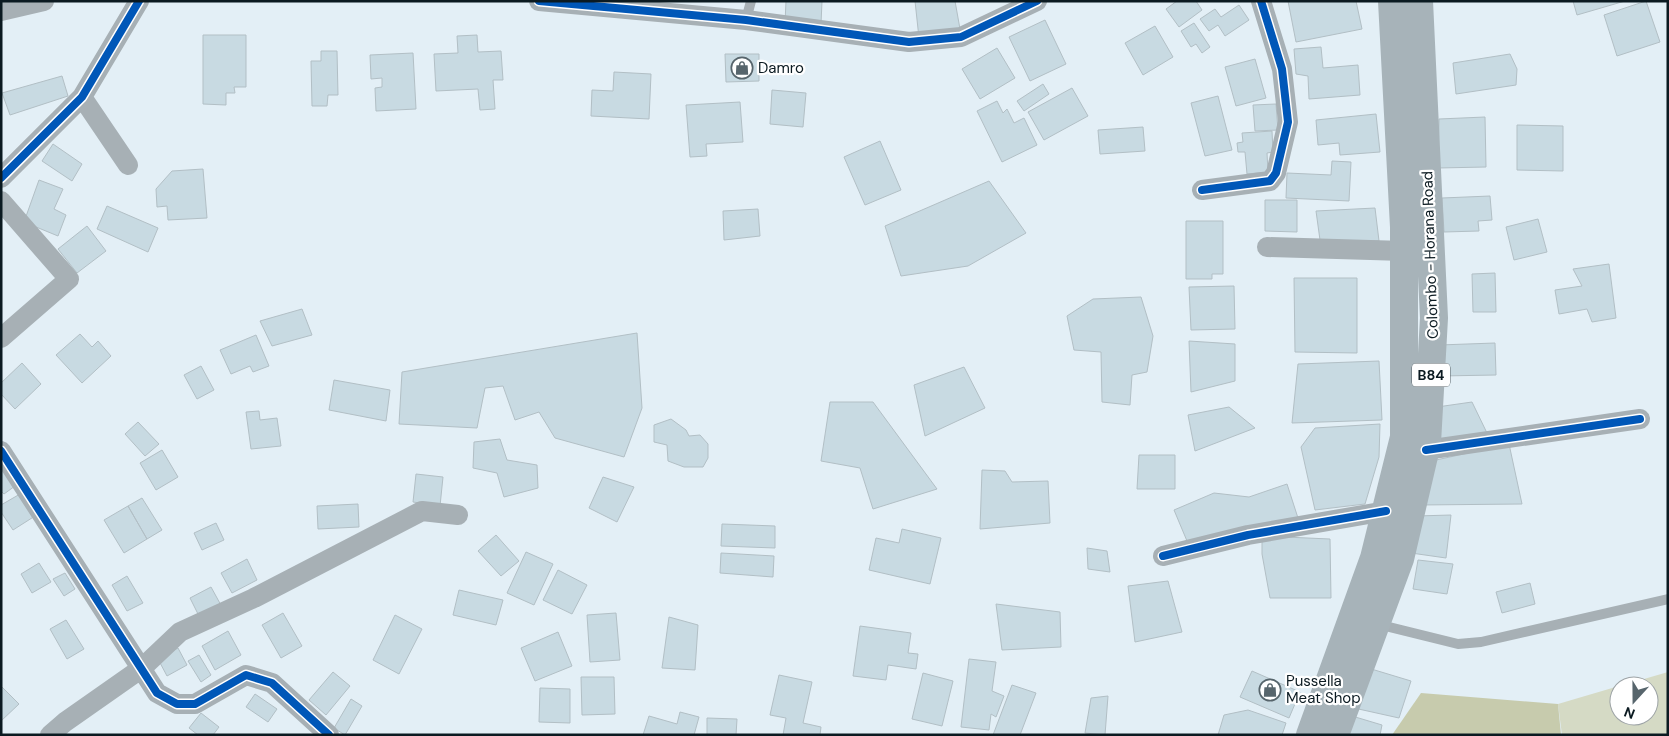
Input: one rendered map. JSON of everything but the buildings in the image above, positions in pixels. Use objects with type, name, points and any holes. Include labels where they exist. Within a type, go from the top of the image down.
[{"type":"main road","name":"Colombo - Horana Road","points":[[1310,735],[1374,558],[1404,437],[1404,227],[1392,1]]},
{"type":"main road","name":"Colombo - Horana Road","points":[[1335,735],[1400,559],[1427,443],[1434,318],[1420,1]]},
{"type":"street","points":[[1,11],[44,1]]},
{"type":"street","points":[[1,178],[82,97],[139,1]]},
{"type":"street","points":[[539,1],[748,11],[909,42],[961,37],[1037,1]]},
{"type":"street","points":[[1202,190],[1270,180],[1276,173],[1288,122],[1282,69],[1261,1]]},
{"type":"street","points":[[82,97],[128,165]]},
{"type":"street","points":[[1,201],[69,279],[1,338]]},
{"type":"street","points":[[1267,247],[1404,251]]},
{"type":"street","points":[[1426,450],[1640,419]]},
{"type":"street","points":[[1,451],[157,693],[177,704],[195,704],[246,675],[272,683],[329,735]]},
{"type":"street","points":[[1163,556],[1248,535],[1386,510]]},
{"type":"street","points":[[50,735],[65,722],[142,668],[180,632],[254,598],[422,512],[458,515]]},
{"type":"lane","points":[[1376,624],[1458,644],[1481,642],[1668,599]]},
{"type":"green space","points":[[1668,672],[1668,735],[1562,735],[1558,704],[1609,689],[1609,726],[1659,726],[1659,676],[1654,676]]},
{"type":"green space","points":[[1421,693],[1558,704],[1561,735],[1392,735]]},
{"type":"cycle path","points":[[1,178],[82,97],[139,1]]},
{"type":"cycle path","points":[[539,1],[746,20],[909,42],[961,37],[1037,1]]},
{"type":"cycle path","points":[[1202,190],[1270,181],[1276,173],[1288,122],[1282,69],[1261,1]]},
{"type":"cycle path","points":[[1426,450],[1640,419]]},
{"type":"cycle path","points":[[1,451],[157,693],[177,704],[195,704],[246,675],[272,683],[329,735]]},
{"type":"cycle path","points":[[1163,556],[1248,535],[1386,511]]},
{"type":"place","name":"Damro","points":[[742,68]]},
{"type":"place","name":"Pussella Meat Shop","points":[[1270,690]]}]
